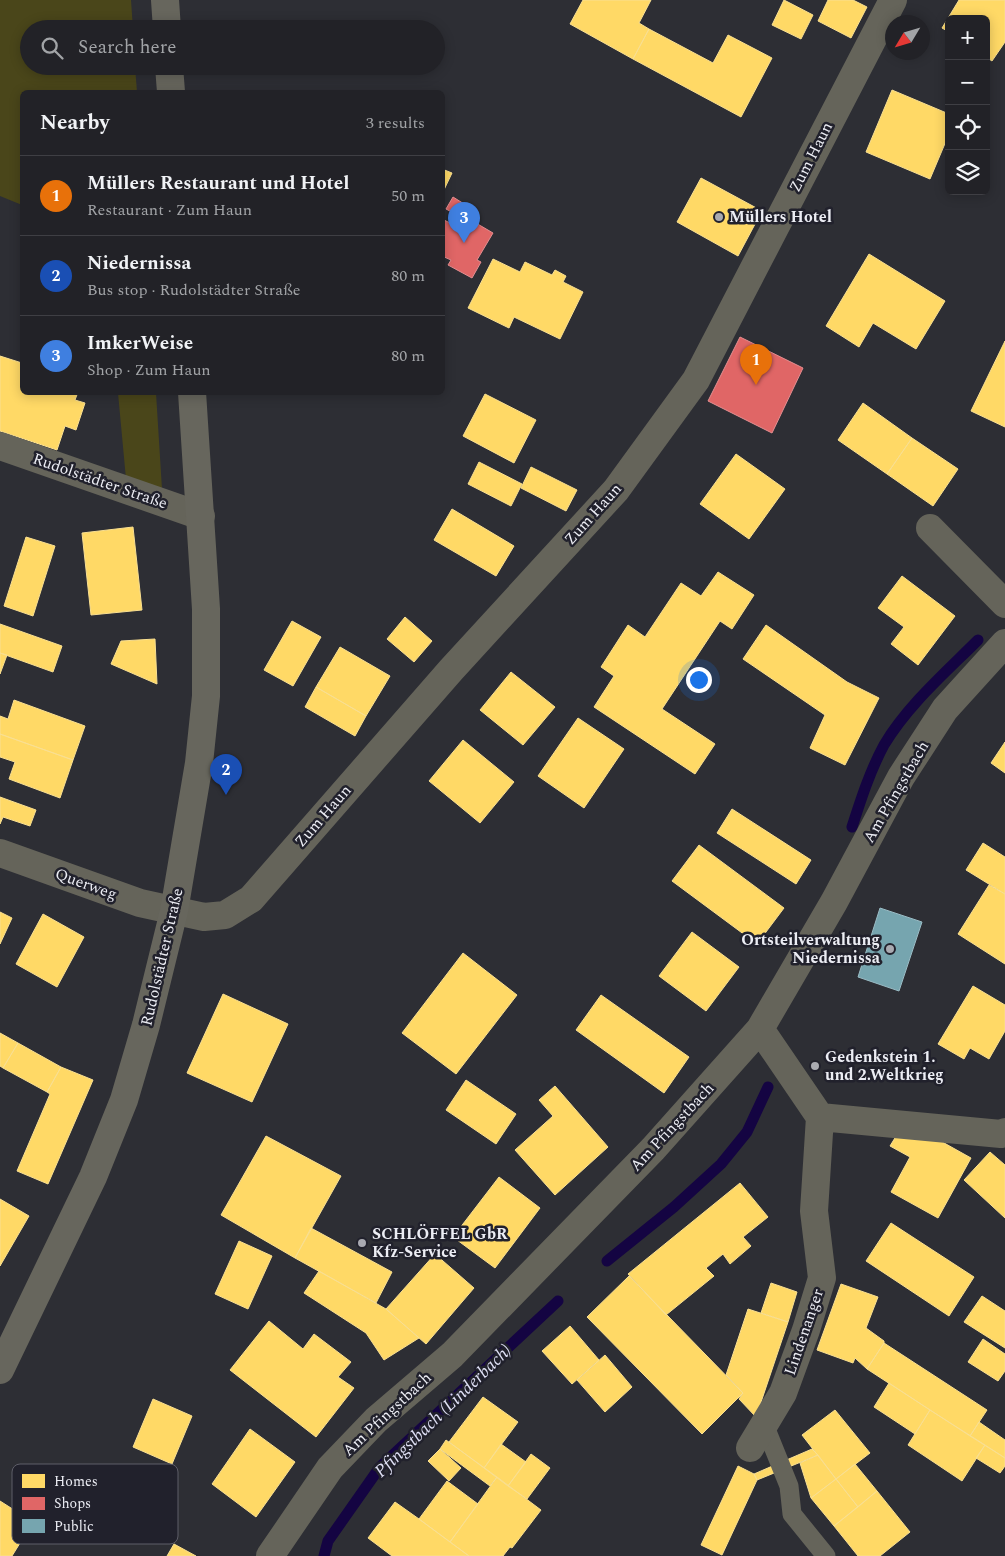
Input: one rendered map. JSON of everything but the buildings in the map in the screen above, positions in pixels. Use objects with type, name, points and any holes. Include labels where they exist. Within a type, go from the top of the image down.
[{"type":"street","points":[[165,0],[166,20]]},
{"type":"street","name":"Zum Haun","points":[[174,911],[204,917],[225,915],[251,899],[451,670],[616,490],[696,380],[893,0]]},
{"type":"street","points":[[170,75],[171,90]]},
{"type":"street","name":"Rudolstädter Straße","points":[[0,1370],[93,1177],[124,1100],[146,1025],[174,911],[199,763],[206,696],[206,609],[192,395]]},
{"type":"street","name":"Rudolstädter Straße","points":[[0,446],[201,516]]},
{"type":"street","points":[[930,528],[1005,604]]},
{"type":"street","name":"Am Pfingstbach","points":[[270,1556],[336,1461],[376,1420],[452,1355],[653,1149],[760,1029],[834,902],[901,777],[945,709],[1005,643]]},
{"type":"street","name":"Querweg","points":[[0,853],[140,903],[174,911]]},
{"type":"street","points":[[760,1029],[820,1117],[1001,1134],[1005,1132]]},
{"type":"street","name":"Lindenanger","points":[[750,1448],[783,1393],[806,1330],[822,1278],[814,1211],[820,1117]]},
{"type":"lane","points":[[764,1424],[786,1479],[792,1514],[826,1556]]},
{"type":"shaded area","points":[[0,0],[131,0],[132,20],[20,20],[20,75],[136,75],[137,90],[20,90],[20,204],[0,196]]},
{"type":"shaded area","points":[[118,395],[156,395],[162,489],[126,479]]},
{"type":"waterway","name":"Pfingstbach (Linderbach)","points":[[852,827],[874,765],[894,730],[928,690],[978,640]]},
{"type":"waterway","name":"Pfingstbach (Linderbach)","points":[[607,1261],[674,1207],[721,1164],[747,1132],[768,1087]]},
{"type":"waterway","name":"Pfingstbach (Linderbach)","points":[[324,1556],[328,1541],[380,1467],[558,1301]]},
{"type":"place","name":"Müllers Hotel","points":[[719,217]]},
{"type":"place","name":"ImkerWeise","points":[[464,243]]},
{"type":"place","name":"Müllers Restaurant und Hotel","points":[[756,385]]},
{"type":"place","name":"Niedernissa","points":[[226,795]]},
{"type":"place","name":"Ortsteilverwaltung Niedernissa","points":[[890,949]]},
{"type":"place","name":"Gedenkstein 1. und 2.Weltkrieg","points":[[815,1066]]},
{"type":"place","name":"SCHLÖFFEL GbR Kfz-Service","points":[[362,1243]]}]
